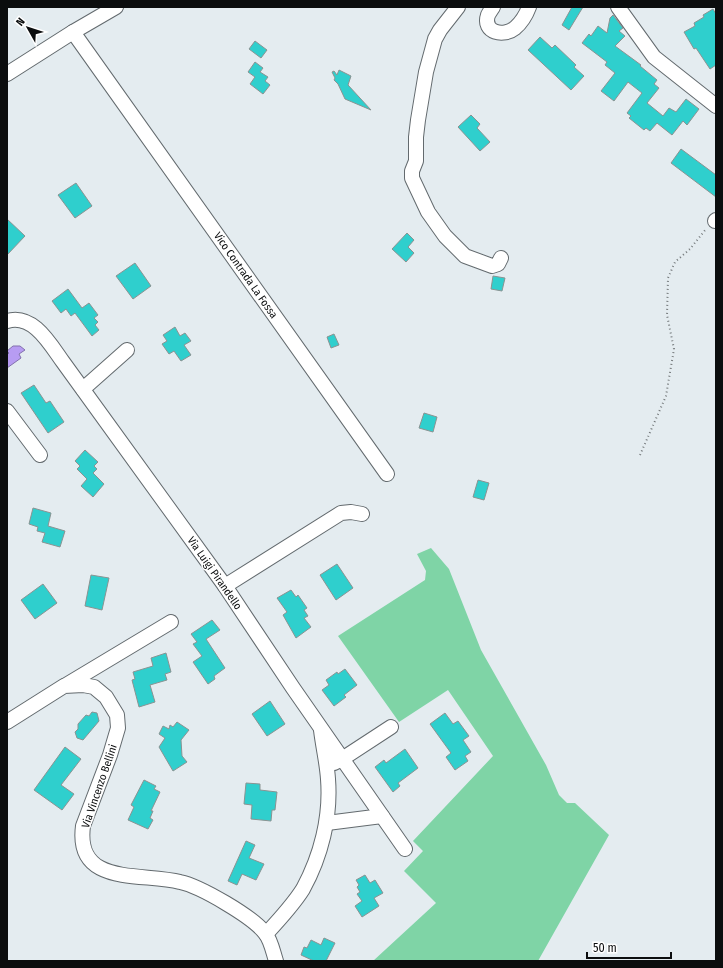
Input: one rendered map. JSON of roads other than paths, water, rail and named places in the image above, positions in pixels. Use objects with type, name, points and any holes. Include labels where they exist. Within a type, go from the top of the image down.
[{"type":"street","points":[[7,74],[73,32],[116,7]]},
{"type":"street","points":[[458,7],[435,39],[426,72],[418,120],[416,160],[412,171],[412,178],[428,212],[438,227],[465,256],[492,266],[498,264],[501,258]]},
{"type":"street","points":[[493,7],[488,16],[487,23],[491,29],[498,34],[506,33],[514,29],[523,20],[529,7]]},
{"type":"street","points":[[618,7],[654,57],[716,106]]},
{"type":"street","name":"Vico Contrada La Fossa","points":[[73,32],[387,474]]},
{"type":"street","name":"Via Luigi Pirandello","points":[[7,321],[21,319],[30,323],[46,340],[83,389],[225,586],[405,849]]},
{"type":"street","points":[[83,389],[127,350]]},
{"type":"street","points":[[7,411],[40,455]]},
{"type":"street","points":[[225,586],[341,513],[351,512],[362,514]]},
{"type":"street","points":[[64,686],[171,622]]},
{"type":"street","name":"Via Vincenzo Bellini","points":[[7,722],[64,686],[83,685],[94,687],[106,697],[117,715],[118,728],[110,755],[83,826],[82,838],[84,851],[90,861],[102,869],[113,873],[181,882],[200,890],[246,915],[257,924],[266,934],[276,961]]},
{"type":"street","points":[[326,766],[342,759],[391,727]]},
{"type":"street","points":[[266,934],[302,890],[312,869],[327,823],[328,780],[321,728]]},
{"type":"street","points":[[327,823],[382,816]]}]
